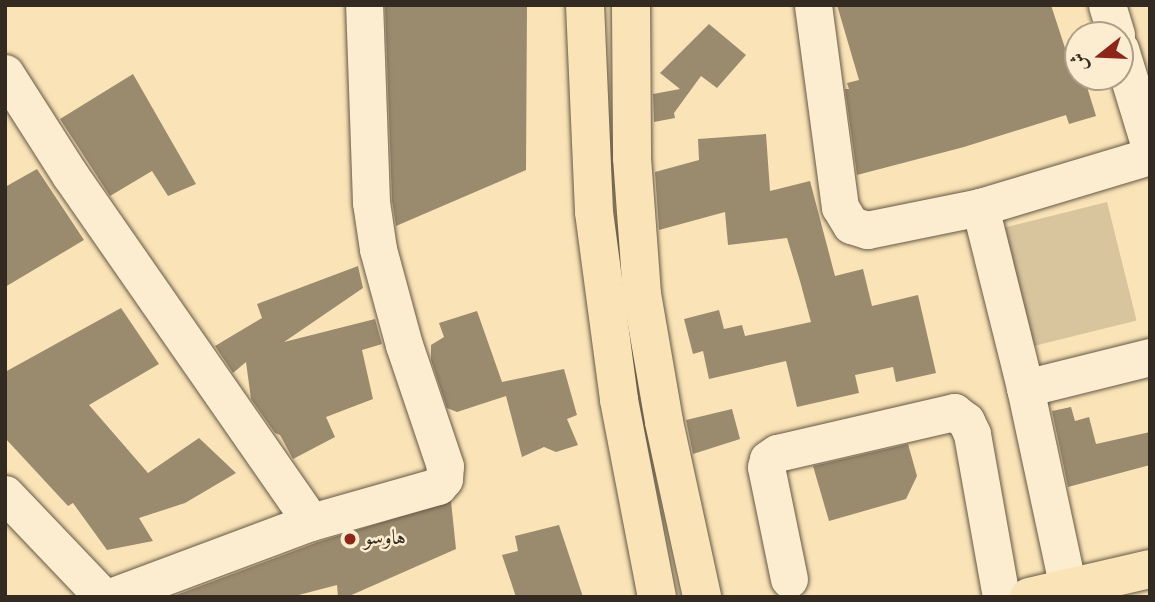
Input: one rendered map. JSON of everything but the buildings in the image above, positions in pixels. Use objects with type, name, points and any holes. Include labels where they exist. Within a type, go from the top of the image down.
[{"type":"main road","points":[[585,5],[594,212],[618,400],[657,597]]},
{"type":"main road","points":[[631,5],[632,158],[642,294],[664,422],[702,597]]},
{"type":"main road","points":[[1029,597],[1150,569]]},
{"type":"street","points":[[110,597],[311,522],[438,486],[444,479],[445,466],[400,333],[378,249],[371,202],[364,5]]},
{"type":"street","points":[[813,5],[840,207],[851,225],[867,230],[980,208],[1150,156]]},
{"type":"street","points":[[5,73],[70,176],[311,522]]},
{"type":"street","points":[[1133,91],[1150,147]]},
{"type":"street","points":[[980,208],[1025,388],[1068,588]]},
{"type":"street","points":[[1025,388],[1150,356]]},
{"type":"street","points":[[789,579],[766,467],[768,459],[777,453],[954,412],[966,421],[972,434],[1001,597]]},
{"type":"street","points":[[5,494],[103,597]]},
{"type":"shaded area","points":[[1107,202],[1137,320],[1031,347],[1001,228]]},
{"type":"place","name":"هاوسو","points":[[350,539]]}]
